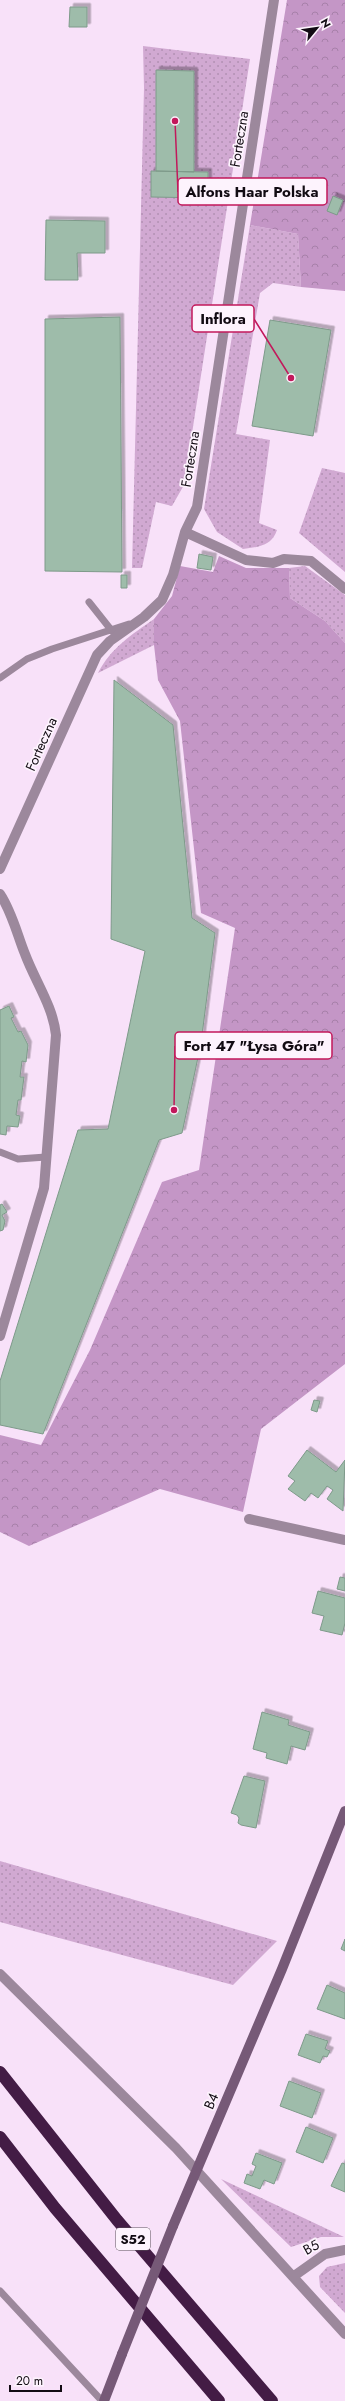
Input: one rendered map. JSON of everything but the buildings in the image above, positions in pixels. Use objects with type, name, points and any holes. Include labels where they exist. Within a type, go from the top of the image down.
[{"type":"highway","name":"S52","points":[[0,2072],[117,2220],[272,2401]]},
{"type":"highway","name":"S52","points":[[0,2137],[56,2208],[219,2401]]},
{"type":"street","name":"Forteczna","points":[[1,865],[97,655],[110,641],[144,617],[162,600],[173,575],[185,532],[197,507],[274,0]]},
{"type":"street","points":[[185,532],[246,560],[273,563],[284,559],[311,561],[345,589]]},
{"type":"street","points":[[0,894],[6,903],[25,955],[54,1020],[56,1035],[44,1188],[0,1336]]},
{"type":"street","points":[[249,1519],[345,1540]]},
{"type":"street","name":"B4","points":[[103,2401],[173,2226],[282,1969],[345,1811]]},
{"type":"street","points":[[0,1974],[176,2148],[196,2172],[294,2276],[345,2334]]},
{"type":"street","name":"B5","points":[[294,2276],[325,2254],[345,2250]]},
{"type":"lane","points":[[89,602],[112,631]]},
{"type":"lane","points":[[0,678],[27,660],[52,649],[112,631],[144,617]]},
{"type":"lane","points":[[0,1152],[18,1158],[46,1157]]},
{"type":"lane","points":[[0,2291],[103,2401]]},
{"type":"shaded area","points":[[143,46],[250,59],[184,485],[172,506],[156,502],[142,568],[132,568],[144,88]]},
{"type":"shaded area","points":[[250,225],[298,234],[301,287],[273,283],[260,293],[236,434],[270,440],[259,523],[277,530],[275,535],[268,543],[243,549],[217,532],[204,509]]},
{"type":"shaded area","points":[[322,468],[345,473],[345,572],[299,533]]},
{"type":"shaded area","points":[[305,566],[345,595],[345,643],[325,621],[290,598],[289,568]]},
{"type":"shaded area","points":[[154,619],[154,645],[98,673],[115,649]]},
{"type":"shaded area","points":[[0,1861],[277,1941],[233,1985],[0,1922]]},
{"type":"shaded area","points":[[221,2179],[344,2237],[321,2237],[291,2247]]},
{"type":"shaded area","points":[[345,2263],[345,2313],[320,2287],[319,2276],[327,2267]]},
{"type":"green space","points":[[287,0],[345,0],[345,291],[301,287],[298,234],[250,225]]},
{"type":"green space","points":[[219,556],[246,568],[289,568],[290,598],[325,621],[345,643],[345,1364],[261,1429],[243,1512],[160,1489],[29,1546],[0,1532],[0,1435],[41,1445],[90,1350],[162,1182],[199,1170],[235,928],[201,913],[180,721],[158,680],[154,645],[154,619],[172,596],[180,566],[213,572]]},
{"type":"place","name":"Alfons Haar Polska","points":[[175,121]]},
{"type":"place","name":"Inflora","points":[[291,378]]},
{"type":"place","name":"Fort 47 \"Łysa Góra\"","points":[[174,1110]]}]
